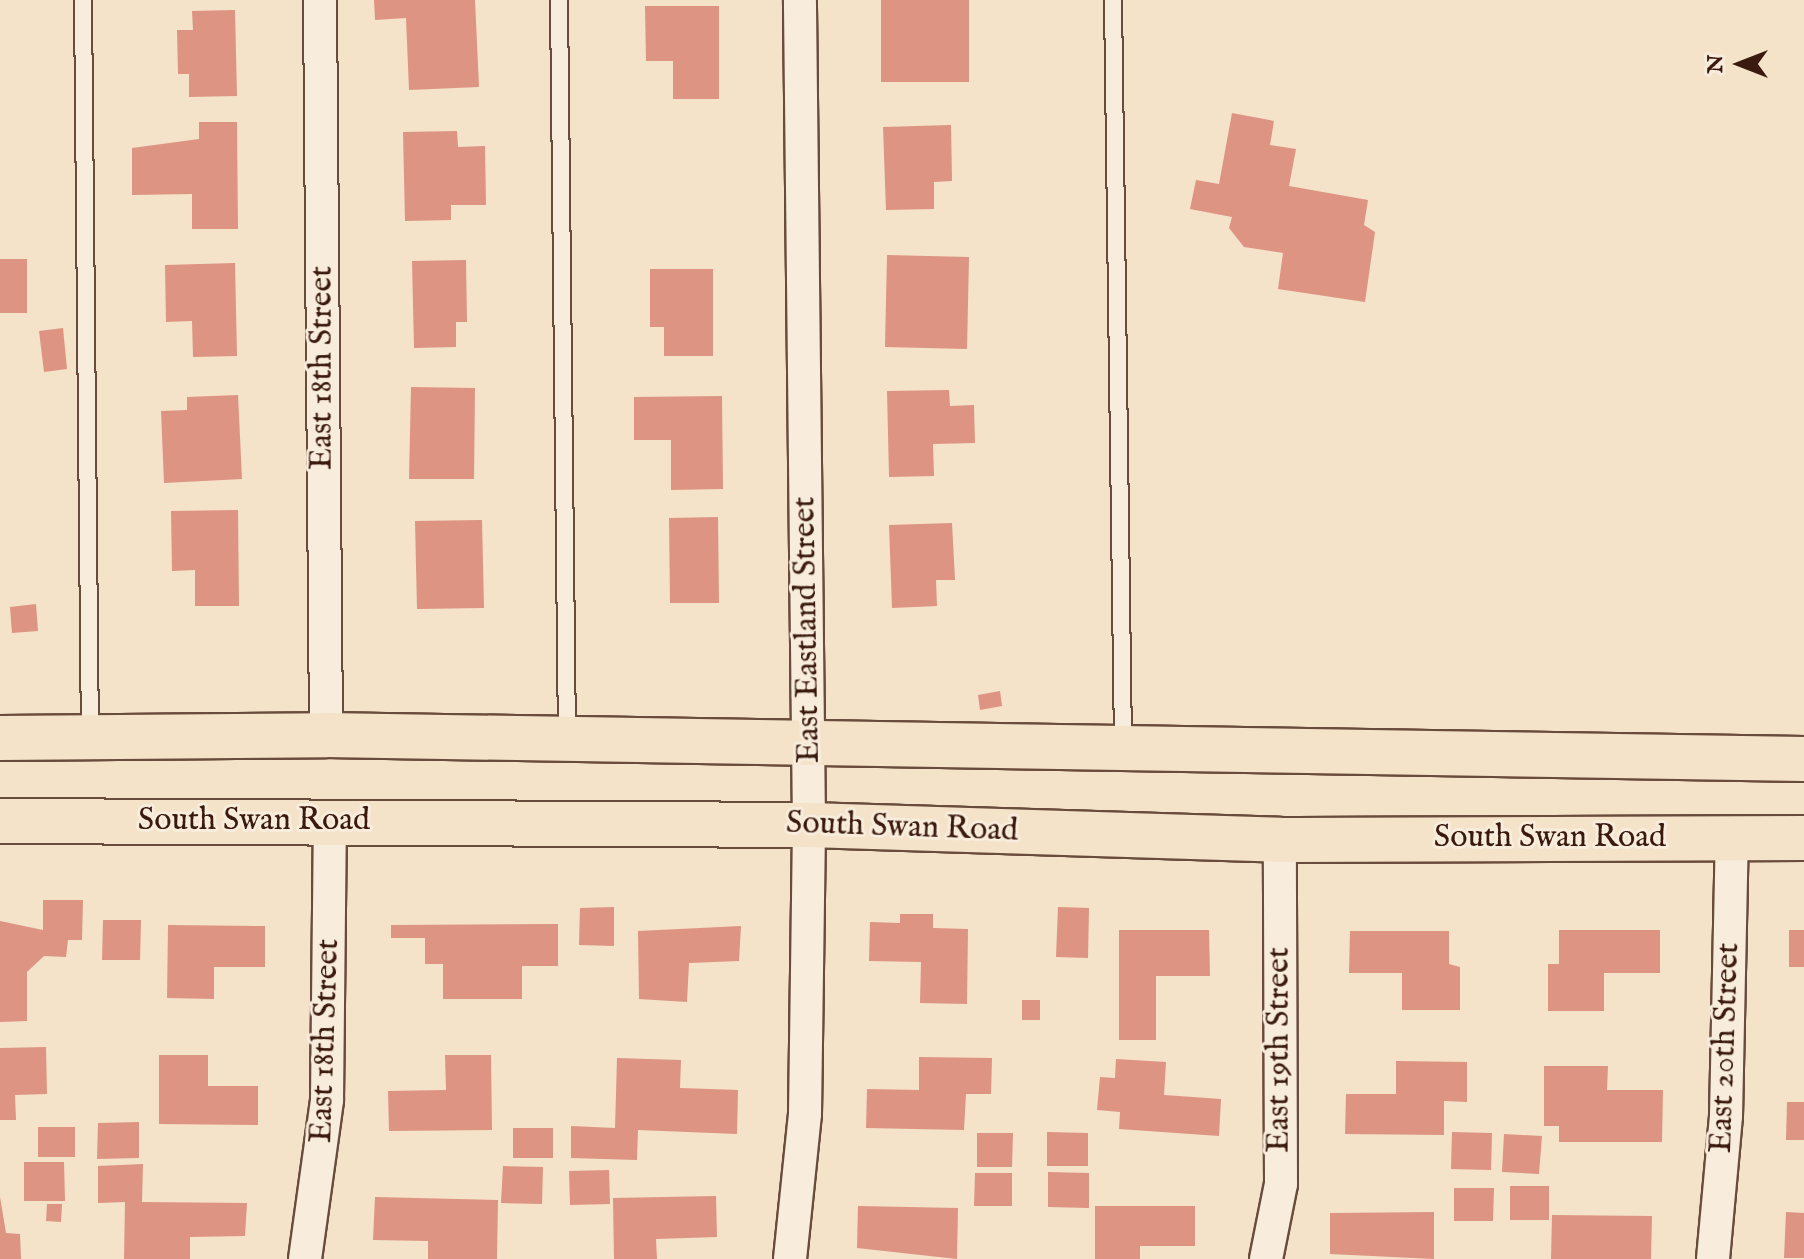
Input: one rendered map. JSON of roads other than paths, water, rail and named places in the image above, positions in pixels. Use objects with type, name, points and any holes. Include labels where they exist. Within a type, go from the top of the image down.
[{"type":"main road","points":[[0,738],[326,735],[809,748],[1804,759]]},
{"type":"main road","name":"South Swan Road","points":[[0,821],[809,825],[1280,840],[1804,838]]},
{"type":"street","name":"East 18th Street","points":[[320,0],[326,735]]},
{"type":"street","name":"East Eastland Street","points":[[790,1259],[805,1114],[809,825],[800,0]]},
{"type":"street","name":"East 18th Street","points":[[305,1259],[327,1100],[330,821]]},
{"type":"street","name":"East 20th Street","points":[[1713,1259],[1726,1116],[1732,837]]},
{"type":"street","name":"East 19th Street","points":[[1266,1259],[1281,1184],[1280,840]]},
{"type":"lane","points":[[83,0],[91,737]]},
{"type":"lane","points":[[559,0],[567,742]]},
{"type":"lane","points":[[1113,0],[1123,751]]}]
